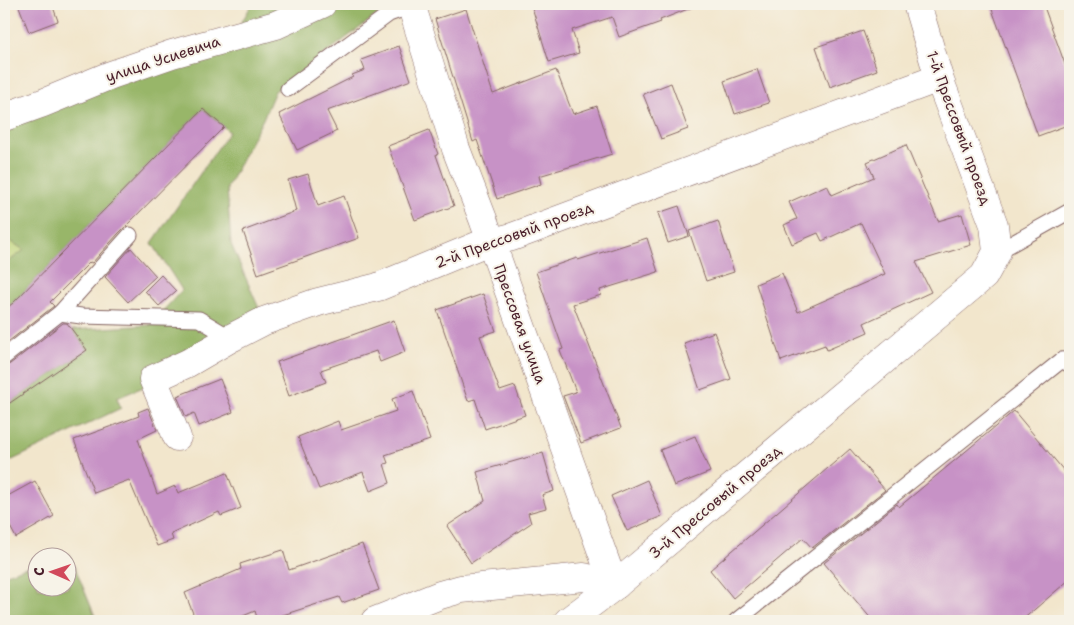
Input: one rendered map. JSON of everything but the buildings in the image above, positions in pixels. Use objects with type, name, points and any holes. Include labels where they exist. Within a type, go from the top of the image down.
[{"type":"street","name":"улица Усиевича","points":[[4,117],[43,104],[111,75],[155,60],[276,25],[322,4]]},
{"type":"street","name":"1-й Прессовый проезд","points":[[917,4],[939,78],[994,225],[997,252]]},
{"type":"street","name":"Прессовая улица","points":[[414,5],[456,149],[607,566],[616,585]]},
{"type":"street","name":"2-й Прессовый проезд","points":[[177,437],[153,379],[188,363],[264,321],[318,302],[378,287],[477,246],[512,237],[939,78]]},
{"type":"street","name":"3-й Прессовый проезд","points":[[568,621],[616,585],[984,276],[997,252]]},
{"type":"street","points":[[375,621],[440,594],[460,590],[584,577],[616,585]]},
{"type":"lane","points":[[288,89],[389,14],[414,5]]},
{"type":"lane","points":[[997,252],[1070,211]]},
{"type":"lane","points":[[4,357],[60,313],[130,235]]},
{"type":"lane","points":[[60,313],[80,316],[199,319],[231,338]]},
{"type":"lane","points":[[736,621],[1062,360],[1070,365]]},
{"type":"green space","points":[[252,4],[396,4],[385,9],[275,91],[263,119],[227,188],[231,244],[261,313],[165,378],[117,398],[121,408],[4,464],[4,407],[87,350],[72,330],[150,325],[182,290],[152,243],[229,132],[203,109],[4,310],[4,265],[24,250],[4,237],[4,125],[240,25]]},
{"type":"green space","points":[[4,237],[25,250],[4,265]]},
{"type":"green space","points":[[28,566],[28,598],[78,598],[78,575],[97,621],[4,621],[4,575]]}]
